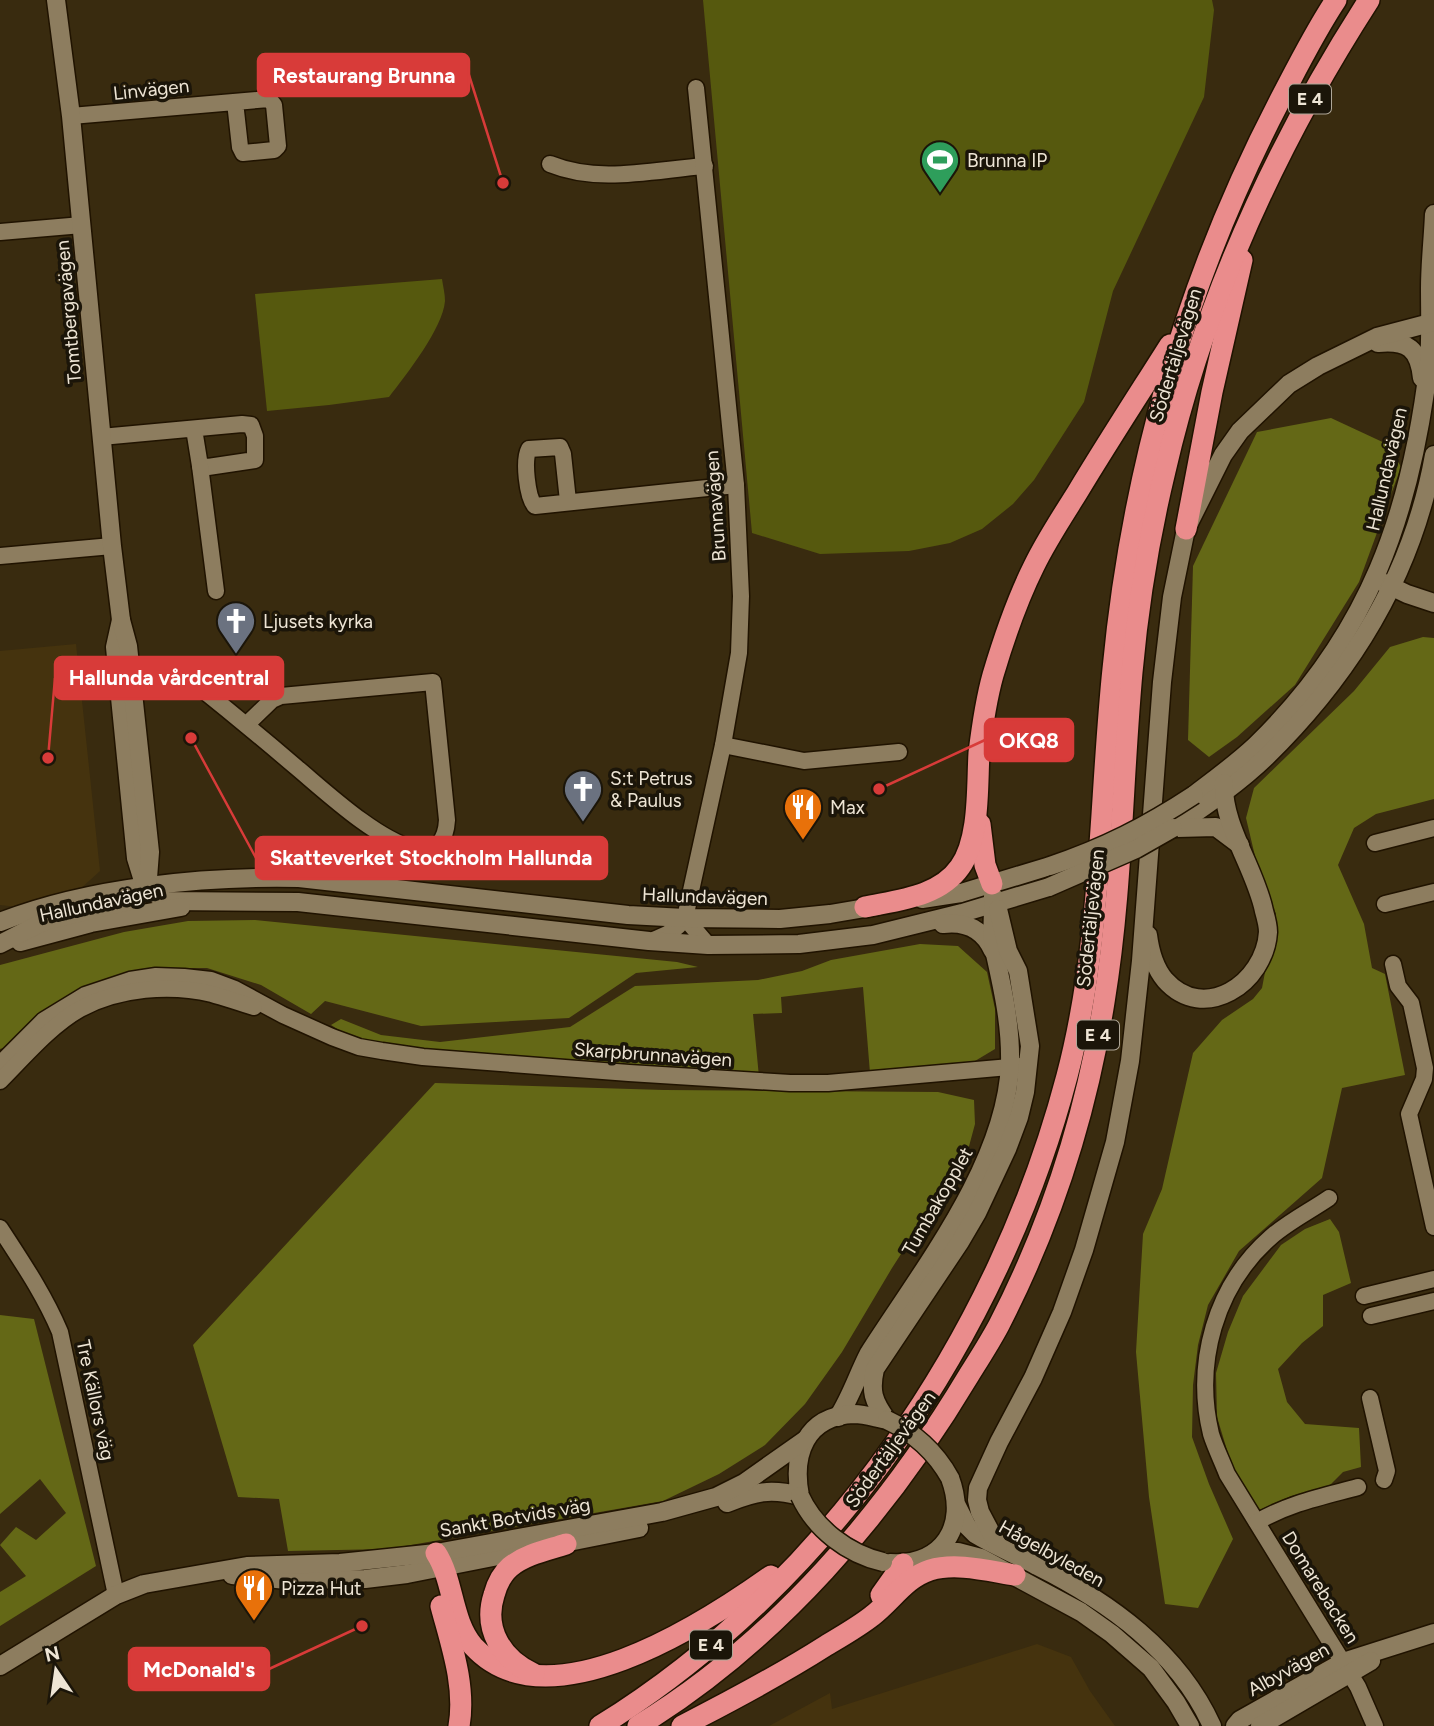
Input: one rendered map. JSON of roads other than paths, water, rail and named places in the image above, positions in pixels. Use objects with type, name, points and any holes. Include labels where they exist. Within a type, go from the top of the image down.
[{"type":"highway","name":"Södertäljevägen","points":[[1184,322],[1236,192],[1284,93],[1320,24],[1336,0]]},
{"type":"highway","name":"Södertäljevägen","points":[[638,1726],[731,1658],[781,1614],[892,1491],[949,1408],[998,1326],[1040,1235],[1065,1170],[1089,1080],[1105,1000],[1116,908],[1132,671],[1143,583],[1164,473],[1189,379],[1219,290],[1287,140],[1336,52],[1369,0]]},
{"type":"highway","points":[[1186,529],[1212,392],[1258,202]]},
{"type":"highway","points":[[865,907],[917,896],[947,882],[960,868],[970,846],[977,797],[979,752],[993,676],[1021,595],[1051,535],[1184,322]]},
{"type":"highway","name":"E 4","points":[[600,1726],[694,1659],[754,1608],[846,1507],[886,1457],[947,1364],[976,1313],[1015,1228],[1040,1164],[1067,1074],[1086,979],[1096,900],[1112,672],[1123,580],[1144,469],[1184,322]]},
{"type":"highway","points":[[977,797],[985,865],[993,894]]},
{"type":"highway","points":[[552,1682],[530,1672],[502,1649],[492,1631],[489,1613],[499,1581],[509,1567],[526,1557],[566,1544]]},
{"type":"highway","points":[[438,1563],[463,1631],[484,1658],[496,1667],[528,1681],[552,1682],[592,1675],[683,1636],[810,1549]]},
{"type":"highway","points":[[438,1563],[460,1688],[462,1708],[459,1726]]},
{"type":"highway","points":[[844,1634],[878,1600],[893,1563]]},
{"type":"highway","points":[[682,1726],[738,1698],[844,1634],[872,1616],[911,1580],[933,1569],[960,1568],[1015,1575]]},
{"type":"main road","name":"Tomtbergavägen","points":[[56,0],[71,116],[112,546],[121,620],[128,646],[126,683],[145,887]]},
{"type":"main road","name":"Hallundavägen","points":[[145,887],[166,901],[298,902],[649,941],[708,945],[799,944],[877,934],[993,894],[1050,866],[1087,854],[1129,835],[1194,795],[1255,746],[1312,682],[1343,637],[1376,578],[1398,520],[1409,479],[1424,397],[1432,323],[1434,214]]},
{"type":"main road","points":[[998,1546],[980,1512],[978,1488],[1062,1312],[1084,1250],[1115,1142],[1130,1061],[1162,682],[1172,597],[1186,529],[1209,479],[1240,431],[1289,384],[1348,350],[1377,337],[1432,323]]},
{"type":"main road","points":[[1348,350],[1390,342],[1407,345],[1420,364],[1424,397]]},
{"type":"main road","name":"Hallundavägen","points":[[0,922],[80,898],[145,887],[254,877],[299,878],[628,915],[685,918],[780,919],[830,914],[961,893],[1026,895],[1116,859],[1173,828],[1224,792],[1265,758],[1298,723],[1336,679],[1393,587],[1413,538],[1434,454]]},
{"type":"main road","points":[[1376,578],[1434,603]]},
{"type":"main road","points":[[1144,915],[1150,949],[1157,967],[1166,981],[1193,997],[1223,995],[1238,989],[1252,975],[1263,957],[1268,930],[1261,897],[1240,846],[1224,792],[1224,784],[1232,765]]},
{"type":"main road","points":[[1173,828],[1216,827],[1227,833],[1240,846]]},
{"type":"main road","points":[[80,898],[115,888],[125,882],[143,855],[164,871],[175,875],[254,877]]},
{"type":"main road","name":"Hallundavägen","points":[[0,946],[45,921],[125,903],[140,895],[145,887]]},
{"type":"main road","name":"Tumbakopplet","points":[[875,1414],[871,1390],[876,1368],[977,1213],[1019,1117],[1018,1066],[995,954],[991,921],[993,894]]},
{"type":"main road","name":"Tumbakopplet","points":[[993,894],[1009,951],[1018,971]]},
{"type":"main road","name":"Tumbakopplet","points":[[838,1417],[850,1398],[858,1373],[869,1353],[948,1229],[982,1168],[1002,1119],[1018,1066],[1030,1046],[1012,914],[1016,904],[1026,895]]},
{"type":"main road","name":"Hallundavägen","points":[[0,946],[91,923],[212,903]]},
{"type":"main road","points":[[877,934],[950,923],[961,924],[982,934],[995,954]]},
{"type":"main road","points":[[957,1502],[950,1478],[926,1446],[904,1428],[875,1414],[838,1417],[826,1421],[805,1440],[797,1466],[800,1496],[815,1519],[831,1537],[850,1550],[870,1559],[893,1563],[935,1552],[945,1543],[951,1531],[957,1502],[999,1442]]},
{"type":"main road","name":"Sankt Botvids väg","points":[[438,1563],[716,1497],[771,1467],[805,1440]]},
{"type":"main road","name":"Sankt Botvids väg","points":[[0,1666],[116,1595],[169,1578],[247,1566],[438,1563],[566,1544],[675,1520],[754,1492],[785,1492],[800,1496]]},
{"type":"main road","name":"Hågelbyleden","points":[[957,1502],[967,1526],[975,1534],[1077,1587],[1149,1639],[1184,1678],[1212,1726]]},
{"type":"main road","name":"Hågelbyleden","points":[[935,1552],[957,1552],[981,1558],[1081,1612],[1112,1634],[1151,1668],[1190,1726]]},
{"type":"main road","name":"Albyvägen","points":[[1235,1726],[1240,1720],[1346,1667],[1434,1633]]},
{"type":"main road","name":"Albyvägen","points":[[1260,1726],[1346,1667]]},
{"type":"street","name":"Brunnavägen","points":[[685,918],[723,745],[739,653],[741,585],[736,485],[696,88]]},
{"type":"street","name":"Linvägen","points":[[71,116],[235,102]]},
{"type":"street","points":[[550,164],[569,172],[591,176],[705,166]]},
{"type":"street","points":[[0,232],[82,225]]},
{"type":"street","points":[[101,437],[251,425],[255,436],[255,460],[200,466]]},
{"type":"street","points":[[194,429],[216,591]]},
{"type":"street","points":[[568,502],[736,485]]},
{"type":"street","points":[[0,556],[112,546]]},
{"type":"street","points":[[126,683],[174,678],[193,682],[246,725],[372,827],[416,849],[429,849],[441,844],[446,834],[447,820],[433,682],[281,696],[272,700],[246,725]]},
{"type":"street","points":[[723,745],[804,761],[899,752]]},
{"type":"street","points":[[1375,843],[1434,828]]},
{"type":"street","points":[[1385,904],[1434,892]]},
{"type":"street","points":[[649,941],[679,928],[685,918],[708,945]]},
{"type":"street","points":[[1393,964],[1398,986],[1411,1003],[1425,1069],[1424,1079],[1409,1114],[1434,1227]]},
{"type":"street","name":"Skarpbrunnavägen","points":[[0,1064],[28,1034],[63,1007],[85,995],[130,980],[156,976],[211,980],[235,989],[283,1015],[359,1047],[423,1057],[749,1082],[828,1083],[1018,1066]]},
{"type":"street","name":"Skarpbrunnavägen","points":[[0,1081],[57,1026],[80,1009],[106,998],[160,989],[188,990],[212,994],[283,1015]]},
{"type":"street","name":"Domarebacken","points":[[1329,1198],[1269,1238],[1239,1273],[1225,1295],[1208,1350],[1205,1403],[1212,1436],[1227,1474],[1366,1700],[1375,1726]]},
{"type":"street","name":"Tre Källors väg","points":[[0,1228],[28,1270],[60,1332],[116,1595]]},
{"type":"street","points":[[1364,1296],[1434,1279]]},
{"type":"street","points":[[1371,1316],[1434,1301]]},
{"type":"street","points":[[1370,1398],[1387,1471],[1384,1480]]},
{"type":"street","name":"Domarebacken","points":[[1257,1522],[1300,1501],[1358,1487]]},
{"type":"place","name":"Restaurang Brunna","points":[[503,183]]},
{"type":"place","name":"Brunna IP","points":[[940,194]]},
{"type":"place","name":"Ljusets kyrka","points":[[236,655]]},
{"type":"place","name":"Skatteverket Stockholm Hallunda","points":[[191,738]]},
{"type":"place","name":"Hallunda vårdcentral","points":[[48,758]]},
{"type":"place","name":"OKQ8","points":[[879,789]]},
{"type":"place","name":"S:t Petrus & Paulus","points":[[583,823]]},
{"type":"place","name":"Max","points":[[803,841]]},
{"type":"place","name":"Pizza Hut","points":[[254,1622]]},
{"type":"place","name":"McDonald's","points":[[362,1626]]}]
